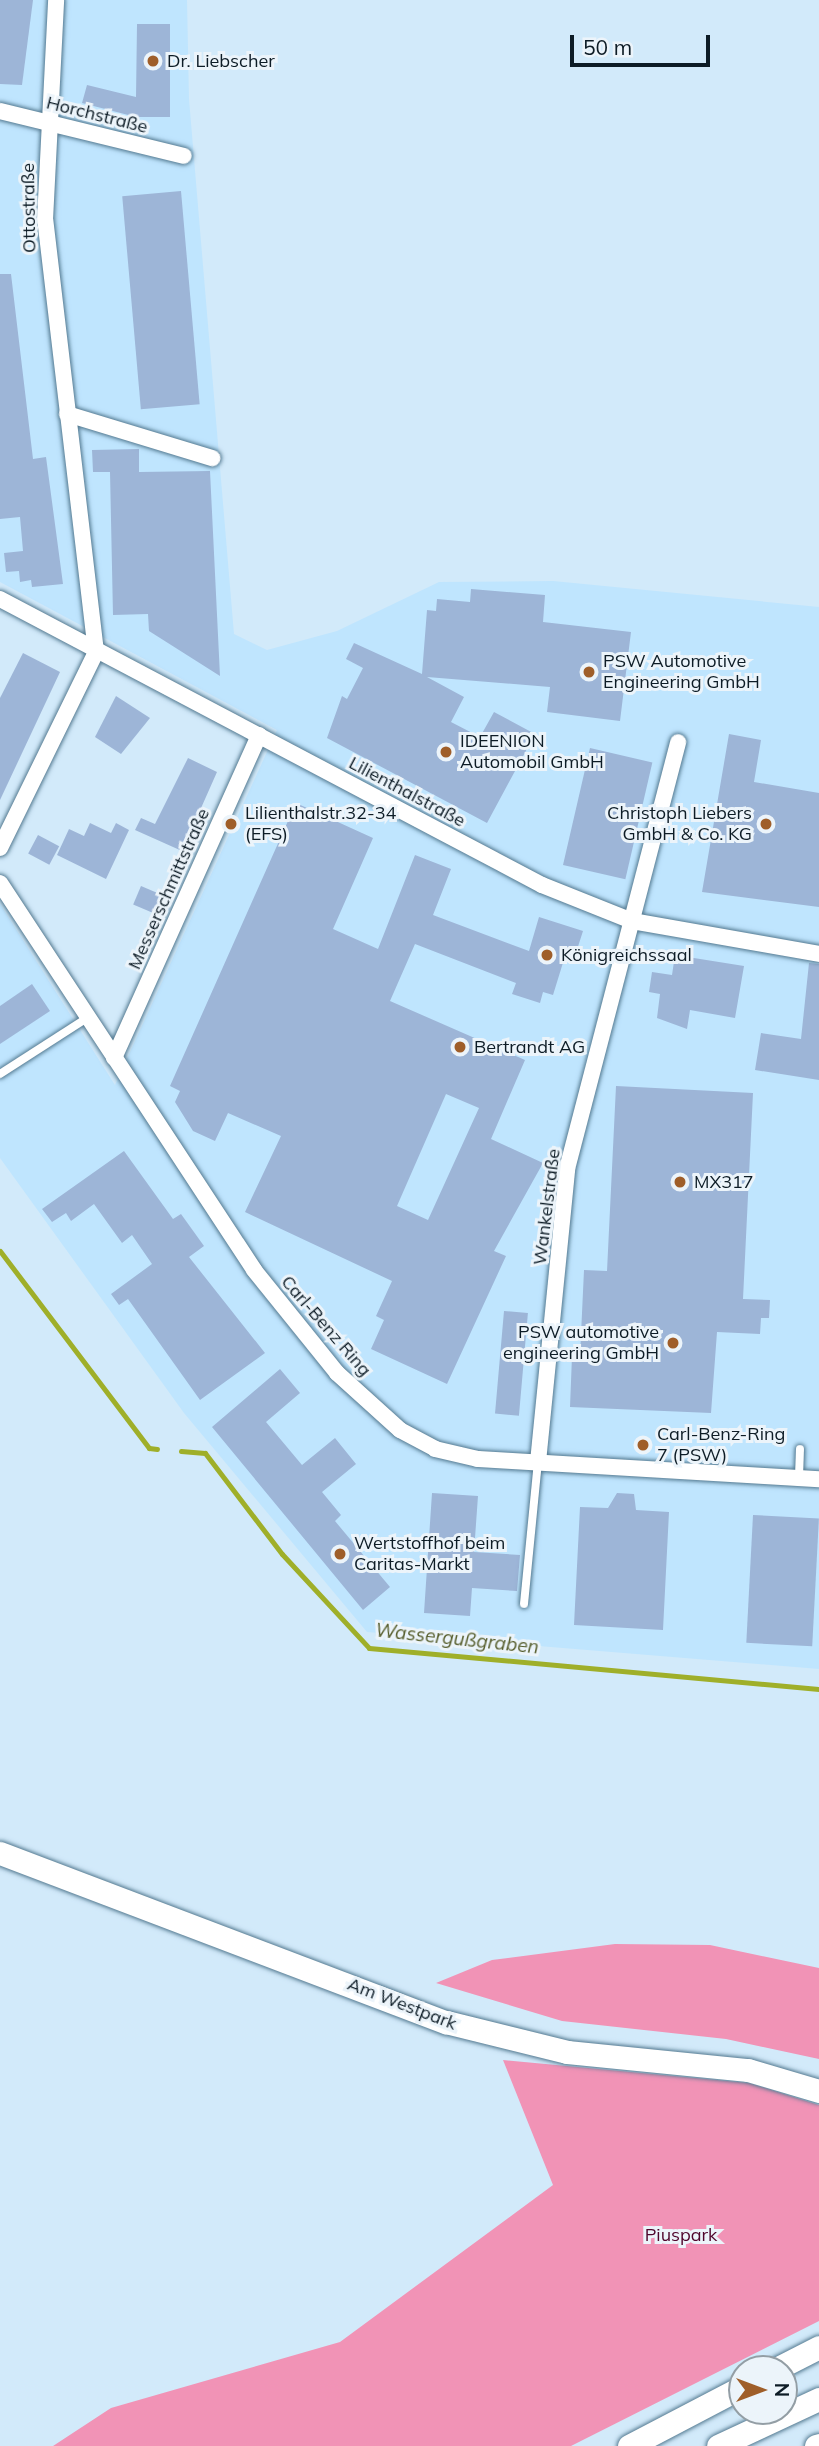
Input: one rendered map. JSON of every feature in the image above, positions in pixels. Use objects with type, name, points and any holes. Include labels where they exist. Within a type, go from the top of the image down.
[{"type":"main road","name":"Am Westpark","points":[[0,1853],[446,2022],[567,2052],[748,2070],[819,2091]]},
{"type":"main road","points":[[798,2358],[819,2347]]},
{"type":"main road","points":[[629,2446],[728,2394]]},
{"type":"main road","points":[[718,2446],[819,2399]]},
{"type":"street","name":"Ottostraße","points":[[56,0],[45,220],[96,652]]},
{"type":"street","name":"Horchstraße","points":[[0,111],[184,156]]},
{"type":"street","points":[[66,414],[212,458]]},
{"type":"street","name":"Lilienthalstraße","points":[[0,599],[542,885],[632,921],[819,954]]},
{"type":"street","points":[[0,848],[96,652]]},
{"type":"street","name":"Messerschmittstraße","points":[[114,1058],[259,736]]},
{"type":"street","name":"Wankelstraße","points":[[538,1462],[567,1169],[678,742]]},
{"type":"street","name":"Carl-Benz Ring","points":[[0,883],[254,1270],[366,1400],[435,1449],[538,1462],[819,1479]]},
{"type":"lane","points":[[0,1074],[87,1018]]},
{"type":"lane","points":[[799,1477],[800,1449]]},
{"type":"lane","points":[[524,1604],[538,1462]]},
{"type":"shaded area","points":[[0,0],[187,0],[189,99],[234,634],[267,650],[337,631],[439,582],[553,581],[819,607],[819,1669],[367,1632],[184,1413],[0,1158],[0,904],[115,1085],[277,730],[0,582]]},
{"type":"green space","points":[[615,1944],[710,1945],[819,1968],[819,2059],[726,2039],[562,2021],[436,1983],[492,1960]]},
{"type":"green space","name":"Piuspark","points":[[503,2060],[749,2083],[819,2105],[819,2321],[752,2355],[728,2355],[728,2367],[571,2446],[53,2446],[111,2408],[340,2342],[553,2185]]},
{"type":"building","points":[[0,0],[33,0],[22,85],[0,84]]},
{"type":"building","name":"Dr. Liebscher","points":[[137,24],[170,24],[170,117],[136,117],[82,103],[87,85],[136,97]]},
{"type":"building","points":[[181,191],[200,404],[141,409],[122,196]]},
{"type":"building","points":[[0,274],[11,274],[33,459],[46,457],[63,584],[32,587],[31,580],[20,582],[19,571],[6,572],[4,553],[23,551],[20,517],[0,519]]},
{"type":"building","points":[[139,449],[139,472],[210,471],[220,676],[149,631],[148,614],[113,615],[110,472],[93,472],[92,450]]},
{"type":"building","points":[[471,589],[545,595],[543,622],[631,632],[620,721],[547,712],[550,687],[427,677],[464,697],[451,722],[480,737],[494,712],[535,734],[487,823],[327,738],[342,696],[347,699],[363,668],[346,659],[354,643],[422,674],[427,610],[436,611],[437,599],[470,602]]},
{"type":"building","points":[[23,653],[60,672],[0,800],[0,698]]},
{"type":"building","points":[[116,696],[150,718],[121,754],[95,737]]},
{"type":"building","name":"Christoph Liebers GmbH & Co. KG","points":[[729,734],[761,740],[754,782],[819,793],[819,907],[702,892]]},
{"type":"building","points":[[590,748],[652,762],[625,879],[563,865]]},
{"type":"building","points":[[188,758],[217,772],[182,851],[135,830],[141,818],[155,824]]},
{"type":"building","points":[[296,803],[373,838],[333,929],[378,949],[415,855],[451,869],[433,915],[529,951],[539,917],[583,931],[575,956],[566,953],[553,995],[543,992],[540,1003],[512,994],[516,983],[415,944],[390,1001],[525,1060],[491,1139],[543,1163],[494,1251],[506,1256],[447,1384],[371,1349],[384,1320],[376,1316],[392,1281],[245,1212],[281,1136],[228,1113],[215,1141],[193,1131],[175,1102],[180,1091],[170,1086]],"holes":[[[446,1094],[479,1108],[428,1220],[397,1206]]]},
{"type":"building","points":[[90,823],[111,833],[116,823],[129,830],[106,879],[57,855],[69,829],[84,836]]},
{"type":"building","points":[[38,835],[59,846],[49,865],[28,854]]},
{"type":"building","points":[[141,886],[162,895],[154,913],[133,904]]},
{"type":"building","points":[[675,955],[744,966],[735,1018],[690,1010],[687,1029],[657,1018],[660,994],[649,992],[652,972],[672,975]]},
{"type":"building","points":[[809,963],[819,964],[819,1080],[755,1070],[761,1033],[801,1039]]},
{"type":"building","points":[[32,984],[50,1011],[0,1044],[0,1006]]},
{"type":"building","points":[[616,1086],[753,1093],[743,1299],[770,1300],[769,1318],[761,1318],[760,1334],[717,1332],[711,1413],[570,1407],[572,1356],[580,1356],[584,1270],[607,1271]]},
{"type":"building","points":[[124,1151],[173,1219],[181,1214],[204,1246],[189,1257],[265,1353],[200,1400],[128,1299],[119,1305],[111,1294],[152,1264],[132,1235],[122,1243],[94,1204],[71,1221],[66,1213],[52,1222],[42,1209]]},
{"type":"building","points":[[504,1311],[528,1313],[519,1416],[495,1414]]},
{"type":"building","points":[[280,1369],[300,1393],[266,1422],[302,1465],[335,1438],[356,1464],[322,1492],[341,1515],[335,1521],[390,1587],[363,1610],[212,1427]]},
{"type":"building","points":[[432,1493],[478,1496],[474,1552],[520,1555],[517,1591],[472,1588],[470,1616],[424,1613]]},
{"type":"building","points":[[617,1493],[634,1494],[636,1510],[669,1512],[663,1630],[574,1625],[580,1507],[608,1508]]},
{"type":"building","points":[[753,1515],[819,1518],[812,1646],[746,1643]]},
{"type":"waterway","name":"Wassergußgraben","points":[[0,1251],[149,1448],[157,1449]]},
{"type":"waterway","name":"Wassergußgraben","points":[[181,1451],[205,1453],[282,1554],[369,1648],[819,1689]]},
{"type":"place","name":"Dr. Liebscher","points":[[153,61]]},
{"type":"place","name":"PSW Automotive Engineering GmbH","points":[[589,672]]},
{"type":"place","name":"IDEENION Automobil GmbH","points":[[446,752]]},
{"type":"place","name":"Lilienthalstr.32-34 (EFS)","points":[[231,824]]},
{"type":"place","name":"Christoph Liebers GmbH & Co. KG","points":[[766,824]]},
{"type":"place","name":"Königreichssaal","points":[[547,955]]},
{"type":"place","name":"Bertrandt AG","points":[[460,1047]]},
{"type":"place","name":"MX317","points":[[680,1182]]},
{"type":"place","name":"PSW automotive engineering GmbH","points":[[673,1343]]},
{"type":"place","name":"Carl-Benz-Ring 7 (PSW)","points":[[643,1445]]},
{"type":"place","name":"Wertstoffhof beim Caritas-Markt","points":[[340,1554]]}]
